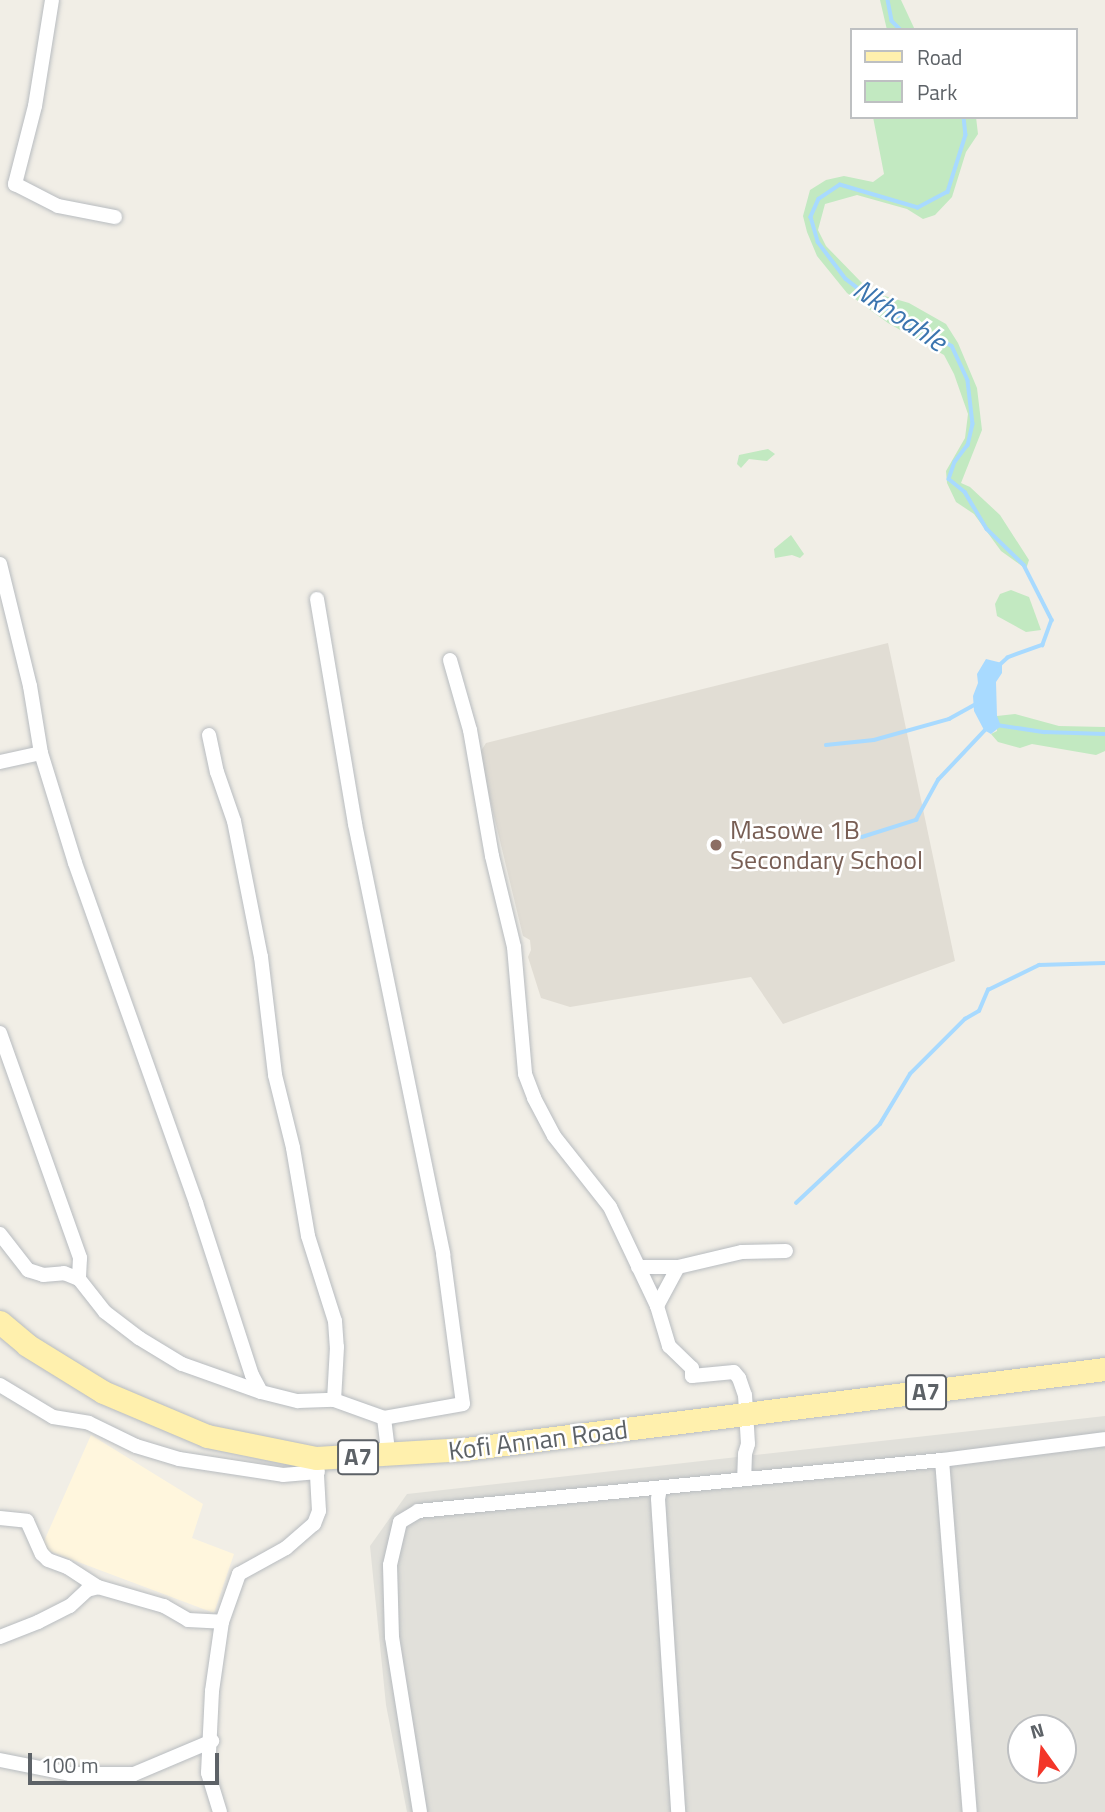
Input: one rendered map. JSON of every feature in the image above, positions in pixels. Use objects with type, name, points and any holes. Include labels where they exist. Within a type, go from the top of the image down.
[{"type":"main road","name":"Kofi Annan Road","points":[[0,1322],[27,1345],[115,1397],[206,1436],[317,1465],[746,1415],[1105,1369]]},
{"type":"street","points":[[52,0],[35,106],[15,184],[58,206],[115,217]]},
{"type":"street","points":[[0,564],[7,620],[41,753],[75,863],[197,1203],[252,1375],[261,1392]]},
{"type":"street","points":[[0,1234],[28,1270],[43,1275],[64,1273],[79,1279],[105,1312],[139,1338],[182,1364],[261,1392],[298,1401],[334,1400],[384,1418],[463,1404],[443,1254],[355,824],[317,600]]},
{"type":"street","points":[[450,660],[470,730],[492,856],[514,947],[525,1073],[534,1098],[554,1136],[610,1207],[657,1306],[669,1346],[692,1368],[692,1376],[734,1372],[739,1378],[748,1444],[744,1479]]},
{"type":"street","points":[[209,735],[217,772],[234,821],[261,957],[275,1076],[293,1148],[308,1236],[335,1321],[334,1400]]},
{"type":"street","points":[[0,762],[41,753]]},
{"type":"street","points":[[0,1033],[80,1258],[79,1279]]},
{"type":"street","points":[[638,1267],[678,1267],[742,1252],[786,1251]]},
{"type":"street","points":[[657,1306],[678,1267]]},
{"type":"street","points":[[0,1385],[52,1417],[89,1423],[136,1446],[179,1459],[283,1475],[317,1465],[318,1511],[314,1524],[286,1548],[239,1574],[222,1622],[212,1691],[212,1741],[208,1773],[220,1812]]},
{"type":"street","points":[[384,1418],[389,1456]]},
{"type":"street","points":[[420,1812],[392,1637],[390,1565],[400,1522],[418,1511],[942,1460],[1105,1439]]},
{"type":"street","points":[[942,1460],[970,1812]]},
{"type":"street","points":[[660,1488],[658,1500],[678,1812]]},
{"type":"street","points":[[0,1518],[27,1521],[42,1554],[48,1560],[68,1567],[98,1587],[164,1605],[188,1620],[222,1622]]},
{"type":"street","points":[[0,1637],[70,1606],[87,1590],[98,1587]]},
{"type":"street","points":[[0,1760],[70,1774],[134,1774],[212,1741]]},
{"type":"shaded area","name":"Masowe 1B Secondary School","points":[[888,643],[955,961],[783,1024],[751,977],[570,1007],[541,998],[528,957],[531,950],[530,940],[523,936],[479,754],[486,743]]},
{"type":"shaded area","points":[[1105,1416],[1105,1812],[407,1812],[386,1705],[370,1546],[407,1494]]},
{"type":"shaded area","points":[[91,1435],[203,1504],[192,1538],[234,1554],[214,1613],[41,1548]]},
{"type":"green space","points":[[880,0],[901,0],[914,28],[887,28]]},
{"type":"green space","points":[[873,119],[976,119],[978,134],[966,152],[952,197],[935,215],[923,219],[907,209],[857,195],[825,204],[818,230],[826,246],[863,284],[878,294],[909,303],[946,324],[958,343],[977,388],[982,430],[961,483],[970,487],[1000,515],[1029,560],[1026,569],[1001,551],[974,514],[956,502],[947,483],[946,471],[965,438],[968,414],[954,374],[944,355],[888,323],[847,293],[817,256],[807,232],[803,216],[810,190],[826,180],[844,176],[873,182],[884,174]]},
{"type":"green space","points":[[768,449],[775,454],[767,461],[749,459],[741,468],[737,464],[739,455]]},
{"type":"green space","points":[[791,535],[804,554],[800,558],[792,555],[775,558],[774,549]]},
{"type":"green space","points":[[1011,590],[1029,597],[1041,630],[1026,632],[997,616],[995,604],[1000,594]]},
{"type":"green space","points":[[1015,714],[1059,726],[1105,727],[1105,751],[1096,755],[1032,744],[1020,748],[998,742],[991,734],[997,731],[997,716]]},
{"type":"water","points":[[986,659],[1002,663],[1002,673],[996,682],[997,716],[1001,726],[991,734],[984,730],[974,711],[973,696],[978,683],[977,674]]},
{"type":"waterway","name":"Nkhoahle","points":[[888,0],[892,21],[899,28]]},
{"type":"waterway","name":"Nkhoahle","points":[[964,119],[966,135],[948,192],[918,208],[840,185],[819,199],[811,217],[818,242],[846,279],[881,306],[952,346],[968,381],[973,424],[968,445],[955,462],[949,479],[965,492],[987,529],[1024,565],[1052,620],[1043,645],[1008,658],[999,666]]},
{"type":"waterway","points":[[826,745],[874,740],[949,719],[978,703]]},
{"type":"waterway","name":"Nkhoahle","points":[[997,725],[1044,732],[1105,734]]},
{"type":"waterway","points":[[862,837],[916,820],[938,780],[986,729]]},
{"type":"waterway","points":[[796,1203],[880,1124],[910,1074],[965,1019],[979,1011],[988,990],[1039,965],[1105,963]]},
{"type":"place","name":"Masowe 1B Secondary School","points":[[716,845]]}]
